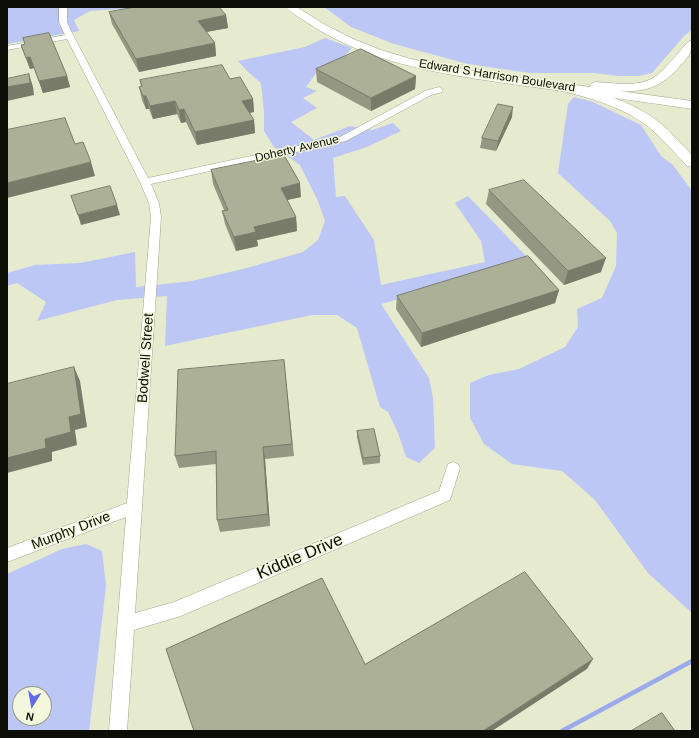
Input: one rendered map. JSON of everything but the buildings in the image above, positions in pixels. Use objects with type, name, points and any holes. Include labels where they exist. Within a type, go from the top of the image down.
[{"type":"highway","points":[[596,86],[631,87],[656,83],[666,74],[692,44]]},
{"type":"highway","points":[[563,87],[608,100],[635,112],[659,129],[692,163]]},
{"type":"main road","name":"Edward S Harrison Boulevard","points":[[290,7],[302,16],[330,32],[367,48],[398,58],[459,72],[692,105]]},
{"type":"main road","name":"Edward S Harrison Boulevard","points":[[305,7],[354,36],[415,57],[470,69],[692,99]]},
{"type":"street","name":"Bodwell Street","points":[[63,7],[63,22],[145,182],[154,204],[157,224],[118,731]]},
{"type":"street","points":[[7,48],[70,36]]},
{"type":"street","name":"Doherty Avenue","points":[[145,182],[343,139],[428,93],[439,90]]},
{"type":"street","name":"Kiddie Drive","points":[[126,624],[175,610],[445,495],[454,468]]},
{"type":"street","name":"Murphy Drive","points":[[7,555],[135,507]]},
{"type":"shaded area","points":[[7,7],[134,8],[90,11],[74,20],[79,31],[7,44]]},
{"type":"shaded area","points":[[324,7],[692,7],[692,30],[685,35],[652,73],[639,76],[619,76],[594,73],[530,73],[468,64],[394,44],[351,27]]},
{"type":"shaded area","points":[[325,38],[352,48],[340,60],[319,69],[306,87],[317,91],[303,98],[317,108],[291,122],[314,140],[350,126],[372,130],[393,123],[401,131],[367,147],[333,158],[336,197],[345,196],[374,240],[381,285],[485,262],[481,241],[455,203],[468,196],[530,260],[451,285],[381,304],[429,378],[433,398],[435,448],[419,463],[406,457],[398,433],[388,412],[380,407],[357,328],[337,315],[312,315],[165,346],[167,296],[117,300],[37,321],[46,302],[17,283],[7,286],[7,273],[35,265],[80,263],[135,252],[136,287],[192,281],[247,268],[303,252],[318,240],[325,221],[318,201],[300,165],[274,147],[264,131],[261,83],[238,61],[305,47]]},
{"type":"shaded area","points":[[574,97],[593,102],[641,125],[661,156],[673,165],[692,191],[692,613],[648,573],[595,500],[562,471],[512,464],[484,444],[470,418],[470,383],[489,375],[519,369],[565,347],[578,327],[577,309],[602,298],[616,266],[617,233],[610,221],[558,173],[568,104]]},
{"type":"shaded area","points":[[86,544],[102,551],[106,586],[89,731],[7,731],[7,574],[62,549]]},
{"type":"waterway","points":[[562,731],[692,661]]}]
